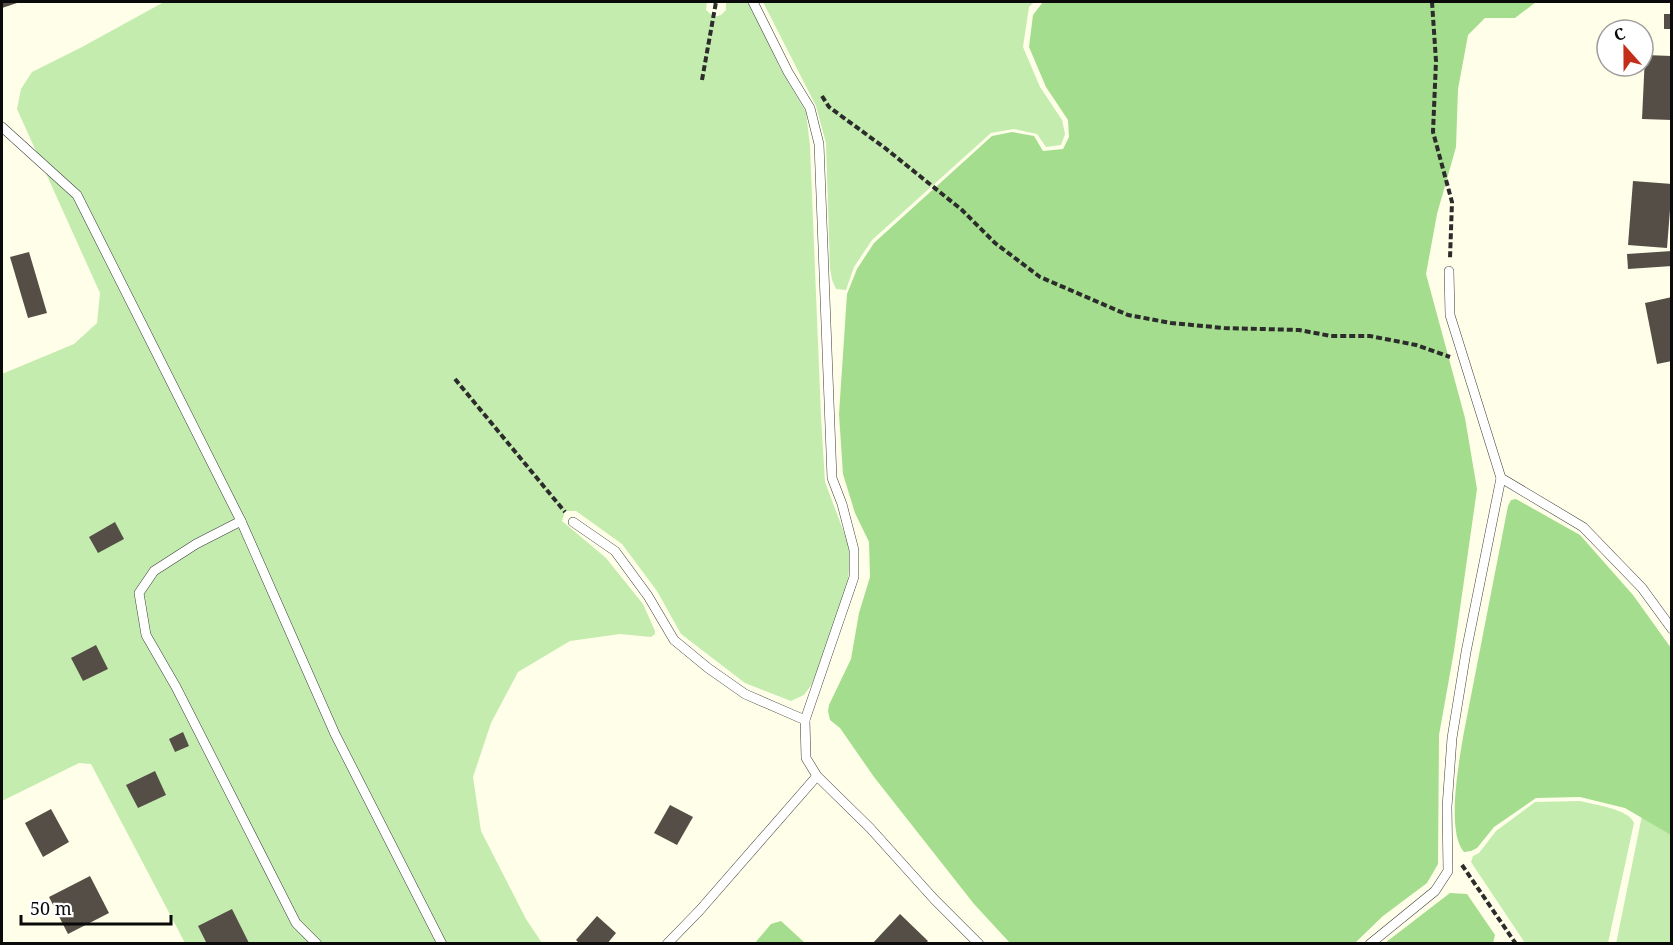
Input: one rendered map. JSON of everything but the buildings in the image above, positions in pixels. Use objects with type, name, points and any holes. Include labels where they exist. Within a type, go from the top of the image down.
[{"type":"lane","points":[[753,2],[788,72],[810,108],[819,144],[832,478],[842,504],[854,550],[854,577],[805,720],[806,758],[817,776],[870,828],[934,899],[979,944]]},
{"type":"lane","points":[[2,127],[77,195],[241,521],[335,734],[442,944]]},
{"type":"lane","points":[[1370,944],[1435,891],[1448,871],[1447,807],[1452,738],[1466,652],[1501,478],[1450,315],[1449,271]]},
{"type":"lane","points":[[1501,478],[1583,527],[1642,588],[1671,629]]},
{"type":"lane","points":[[241,521],[196,544],[154,571],[139,593],[144,625],[146,635],[176,687],[296,923],[317,944]]},
{"type":"lane","points":[[573,522],[615,551],[648,596],[674,640],[745,694],[805,720]]},
{"type":"lane","points":[[667,944],[700,910],[817,776]]},
{"type":"path","points":[[702,80],[716,2]]},
{"type":"path","points":[[1432,2],[1436,61],[1433,132],[1452,202],[1449,271]]},
{"type":"path","points":[[818,90],[829,107],[885,148],[953,203],[995,243],[1040,277],[1128,315],[1171,323],[1214,327],[1299,330],[1331,336],[1370,336],[1416,345],[1464,362]]},
{"type":"path","points":[[455,380],[573,522]]},
{"type":"path","points":[[1448,845],[1516,944]]},
{"type":"green space","points":[[164,2],[707,2],[706,10],[714,17],[726,10],[726,2],[749,2],[780,68],[806,112],[810,146],[825,482],[851,551],[848,580],[841,607],[812,684],[804,695],[791,701],[745,683],[681,634],[657,591],[622,544],[576,511],[565,511],[562,521],[606,558],[643,604],[655,634],[651,637],[620,634],[570,641],[518,672],[491,723],[473,777],[481,831],[526,919],[542,943],[185,943],[91,764],[79,763],[2,801],[2,374],[74,344],[97,323],[100,293],[17,109],[21,89],[32,72]]},
{"type":"green space","points":[[763,2],[1034,2],[1029,7],[1023,47],[1040,87],[1062,120],[1065,134],[1061,145],[1046,147],[1037,134],[1014,129],[991,133],[872,240],[854,267],[846,290],[836,289],[830,268],[826,143],[816,106]]},
{"type":"green space","points":[[1043,2],[1536,2],[1515,18],[1485,18],[1468,35],[1458,89],[1456,147],[1437,214],[1426,274],[1465,418],[1477,489],[1454,651],[1439,735],[1438,864],[1427,883],[1383,916],[1355,943],[1010,943],[974,904],[874,777],[840,728],[830,720],[829,705],[851,659],[859,613],[870,577],[869,542],[855,513],[843,474],[839,414],[847,294],[857,269],[874,243],[992,136],[1012,132],[1034,136],[1043,151],[1063,149],[1069,137],[1068,120],[1046,87],[1029,47],[1033,15]]},
{"type":"green space","points":[[1516,499],[1580,535],[1633,595],[1671,648],[1671,835],[1625,808],[1580,797],[1536,798],[1494,827],[1477,848],[1464,852],[1459,842],[1456,829],[1455,797],[1463,737],[1508,506],[1511,500]]},
{"type":"green space","points":[[1646,796],[1671,801],[1671,943],[1616,944]]},
{"type":"green space","points":[[1580,801],[1619,811],[1631,818],[1634,823],[1608,943],[1525,943],[1471,862],[1473,856],[1479,853],[1496,831],[1535,802]]},
{"type":"green space","points":[[1450,893],[1467,894],[1495,935],[1493,943],[1385,943]]},
{"type":"green space","points":[[781,921],[805,943],[755,943],[771,924]]}]
